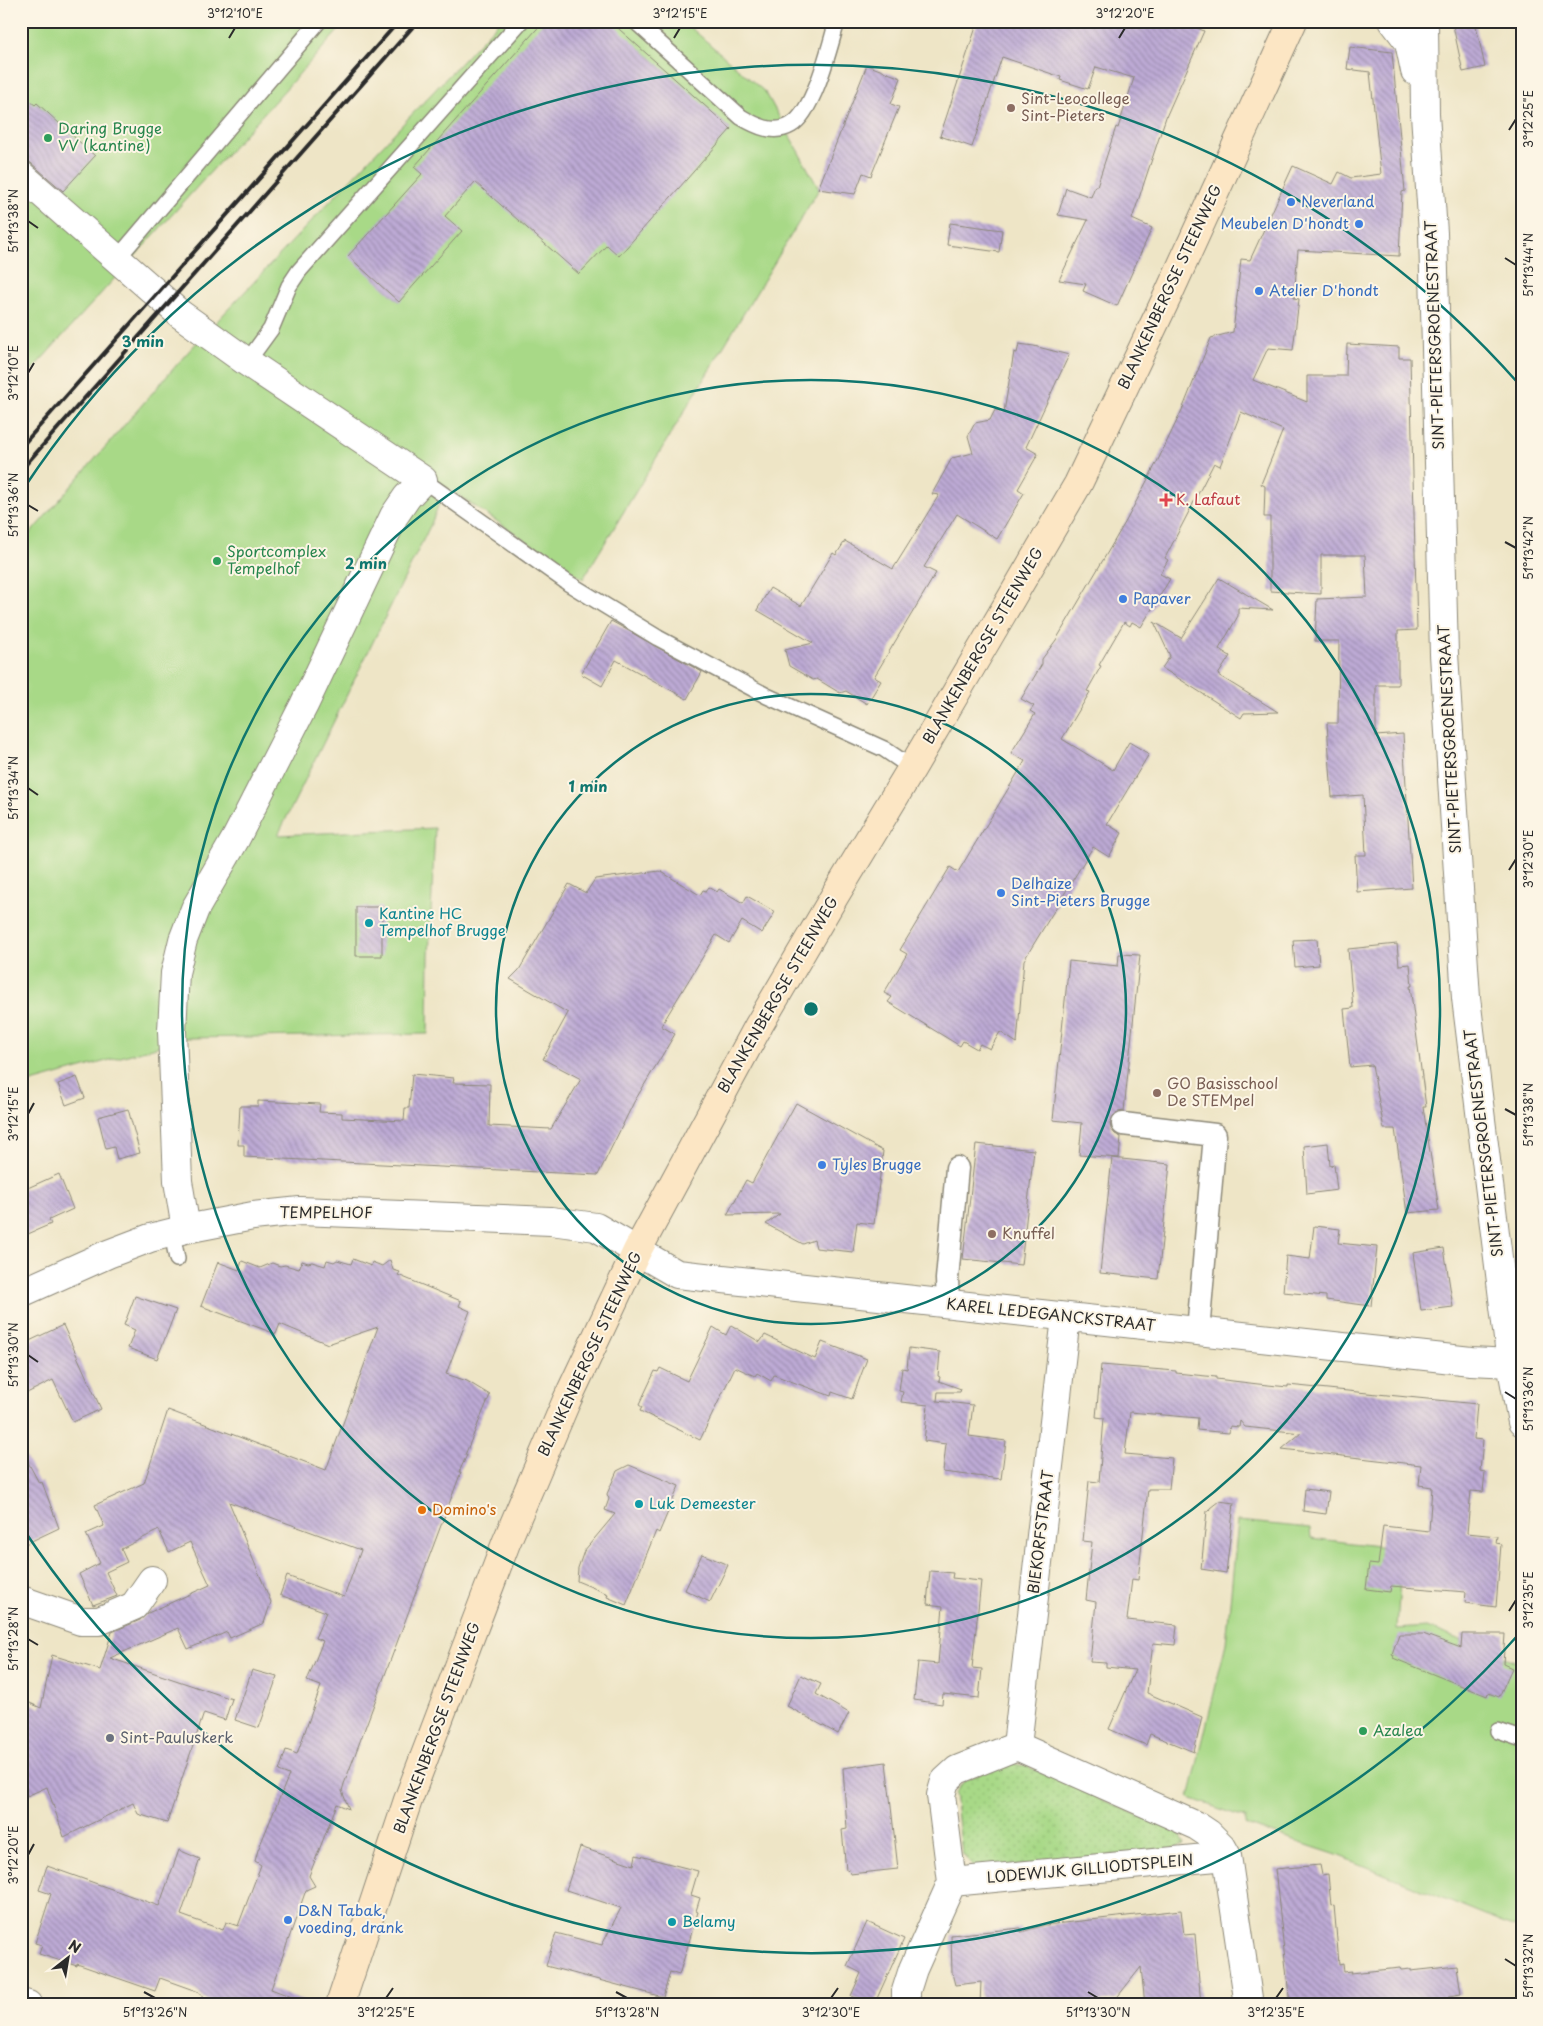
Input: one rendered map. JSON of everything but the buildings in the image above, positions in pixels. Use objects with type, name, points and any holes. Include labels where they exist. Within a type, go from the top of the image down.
[{"type":"main road","name":"BLANKENBERGSE STEENWEG","points":[[340,2005],[408,1800],[506,1543],[566,1402],[637,1251],[759,1025],[1078,484],[1293,21]]},
{"type":"street","name":"SINT-PIETERSGROENESTRAAT","points":[[1393,21],[1409,42],[1425,114]]},
{"type":"street","name":"SINT-PIETERSGROENESTRAAT","points":[[1424,21],[1425,114],[1432,233],[1444,654],[1466,989],[1511,1362],[1522,1422]]},
{"type":"street","points":[[21,175],[180,314],[247,362],[423,480],[407,496],[394,516],[304,705],[236,838],[195,910],[183,940],[176,973],[172,1031],[179,1231]]},
{"type":"street","points":[[1123,1124],[1215,1135],[1198,1331]]},
{"type":"street","points":[[948,1304],[947,1279],[957,1168]]},
{"type":"street","name":"TEMPELHOF","points":[[21,1293],[108,1254],[179,1231],[253,1216],[300,1211],[551,1220],[596,1227],[637,1251]]},
{"type":"street","name":"KAREL LEDEGANCKSTRAAT","points":[[637,1251],[677,1274],[1470,1361],[1511,1362]]},
{"type":"street","name":"BIEKORFSTRAAT","points":[[1016,1746],[1066,1318]]},
{"type":"street","points":[[21,1600],[81,1621],[99,1621],[134,1606],[152,1580]]},
{"type":"street","points":[[906,2005],[906,1991],[913,1968],[952,1882],[941,1795],[945,1781],[957,1770],[1016,1746],[1197,1826],[1210,1834],[1222,1847],[1227,1856],[1230,1871],[1249,2005]]},
{"type":"street","name":"LODEWIJK GILLIODTSPLEIN","points":[[952,1882],[1227,1856]]},
{"type":"street","points":[[21,2003],[28,2005]]},
{"type":"lane","points":[[116,260],[319,21]]},
{"type":"lane","points":[[247,362],[271,330],[288,286],[298,271],[521,21]]},
{"type":"lane","points":[[635,21],[741,117],[758,128],[776,129],[791,125],[803,114],[807,107],[837,21]]},
{"type":"lane","points":[[423,480],[568,583],[658,638],[767,696],[884,749],[912,768]]},
{"type":"lane","points":[[177,1259],[179,1231]]},
{"type":"lane","points":[[1498,1731],[1522,1739]]},
{"type":"green space","points":[[21,21],[347,21],[21,382]]},
{"type":"green space","name":"Sportcomplex Tempelhof","points":[[500,21],[683,21],[766,93],[819,189],[583,579],[446,487],[431,524],[278,835],[435,828],[429,956],[428,1034],[188,1038],[21,1085],[21,544],[187,353]]},
{"type":"green space","name":"Azalea","points":[[1238,1521],[1310,1528],[1311,1538],[1402,1549],[1397,1629],[1427,1627],[1522,1664],[1522,1930],[1337,1855],[1246,1825],[1246,1818],[1189,1798],[1226,1643]]},
{"type":"green space","points":[[1007,1762],[1028,1767],[1180,1834],[1185,1845],[1176,1848],[987,1869],[972,1866],[962,1853],[955,1793],[964,1781]]},
{"type":"railway","points":[[21,447],[399,21]]},
{"type":"railway","points":[[21,470],[418,21]]},
{"type":"place","name":"Sint-Leocollege Sint-Pieters","points":[[1011,108]]},
{"type":"place","name":"Daring Brugge VV (kantine)","points":[[48,138]]},
{"type":"place","name":"Neverland","points":[[1291,202]]},
{"type":"place","name":"Meubelen D'hondt","points":[[1359,224]]},
{"type":"place","name":"Atelier D'hondt","points":[[1259,291]]},
{"type":"place","name":"K. Lafaut","points":[[1166,500]]},
{"type":"place","name":"Sportcomplex Tempelhof","points":[[217,561]]},
{"type":"place","name":"Papaver","points":[[1123,599]]},
{"type":"place","name":"Delhaize Sint-Pieters Brugge","points":[[1001,893]]},
{"type":"place","name":"Kantine HC Tempelhof Brugge","points":[[369,923]]},
{"type":"place","name":"GO Basisschool De STEMpel","points":[[1157,1093]]},
{"type":"place","name":"Tyles Brugge","points":[[822,1165]]},
{"type":"place","name":"Knuffel","points":[[992,1234]]},
{"type":"place","name":"Luk Demeester","points":[[639,1504]]},
{"type":"place","name":"Domino's","points":[[422,1510]]},
{"type":"place","name":"Azalea","points":[[1363,1731]]},
{"type":"place","name":"Sint-Pauluskerk","points":[[110,1738]]},
{"type":"place","name":"D&N Tabak, voeding, drank","points":[[288,1920]]},
{"type":"place","name":"Belamy","points":[[672,1922]]}]
